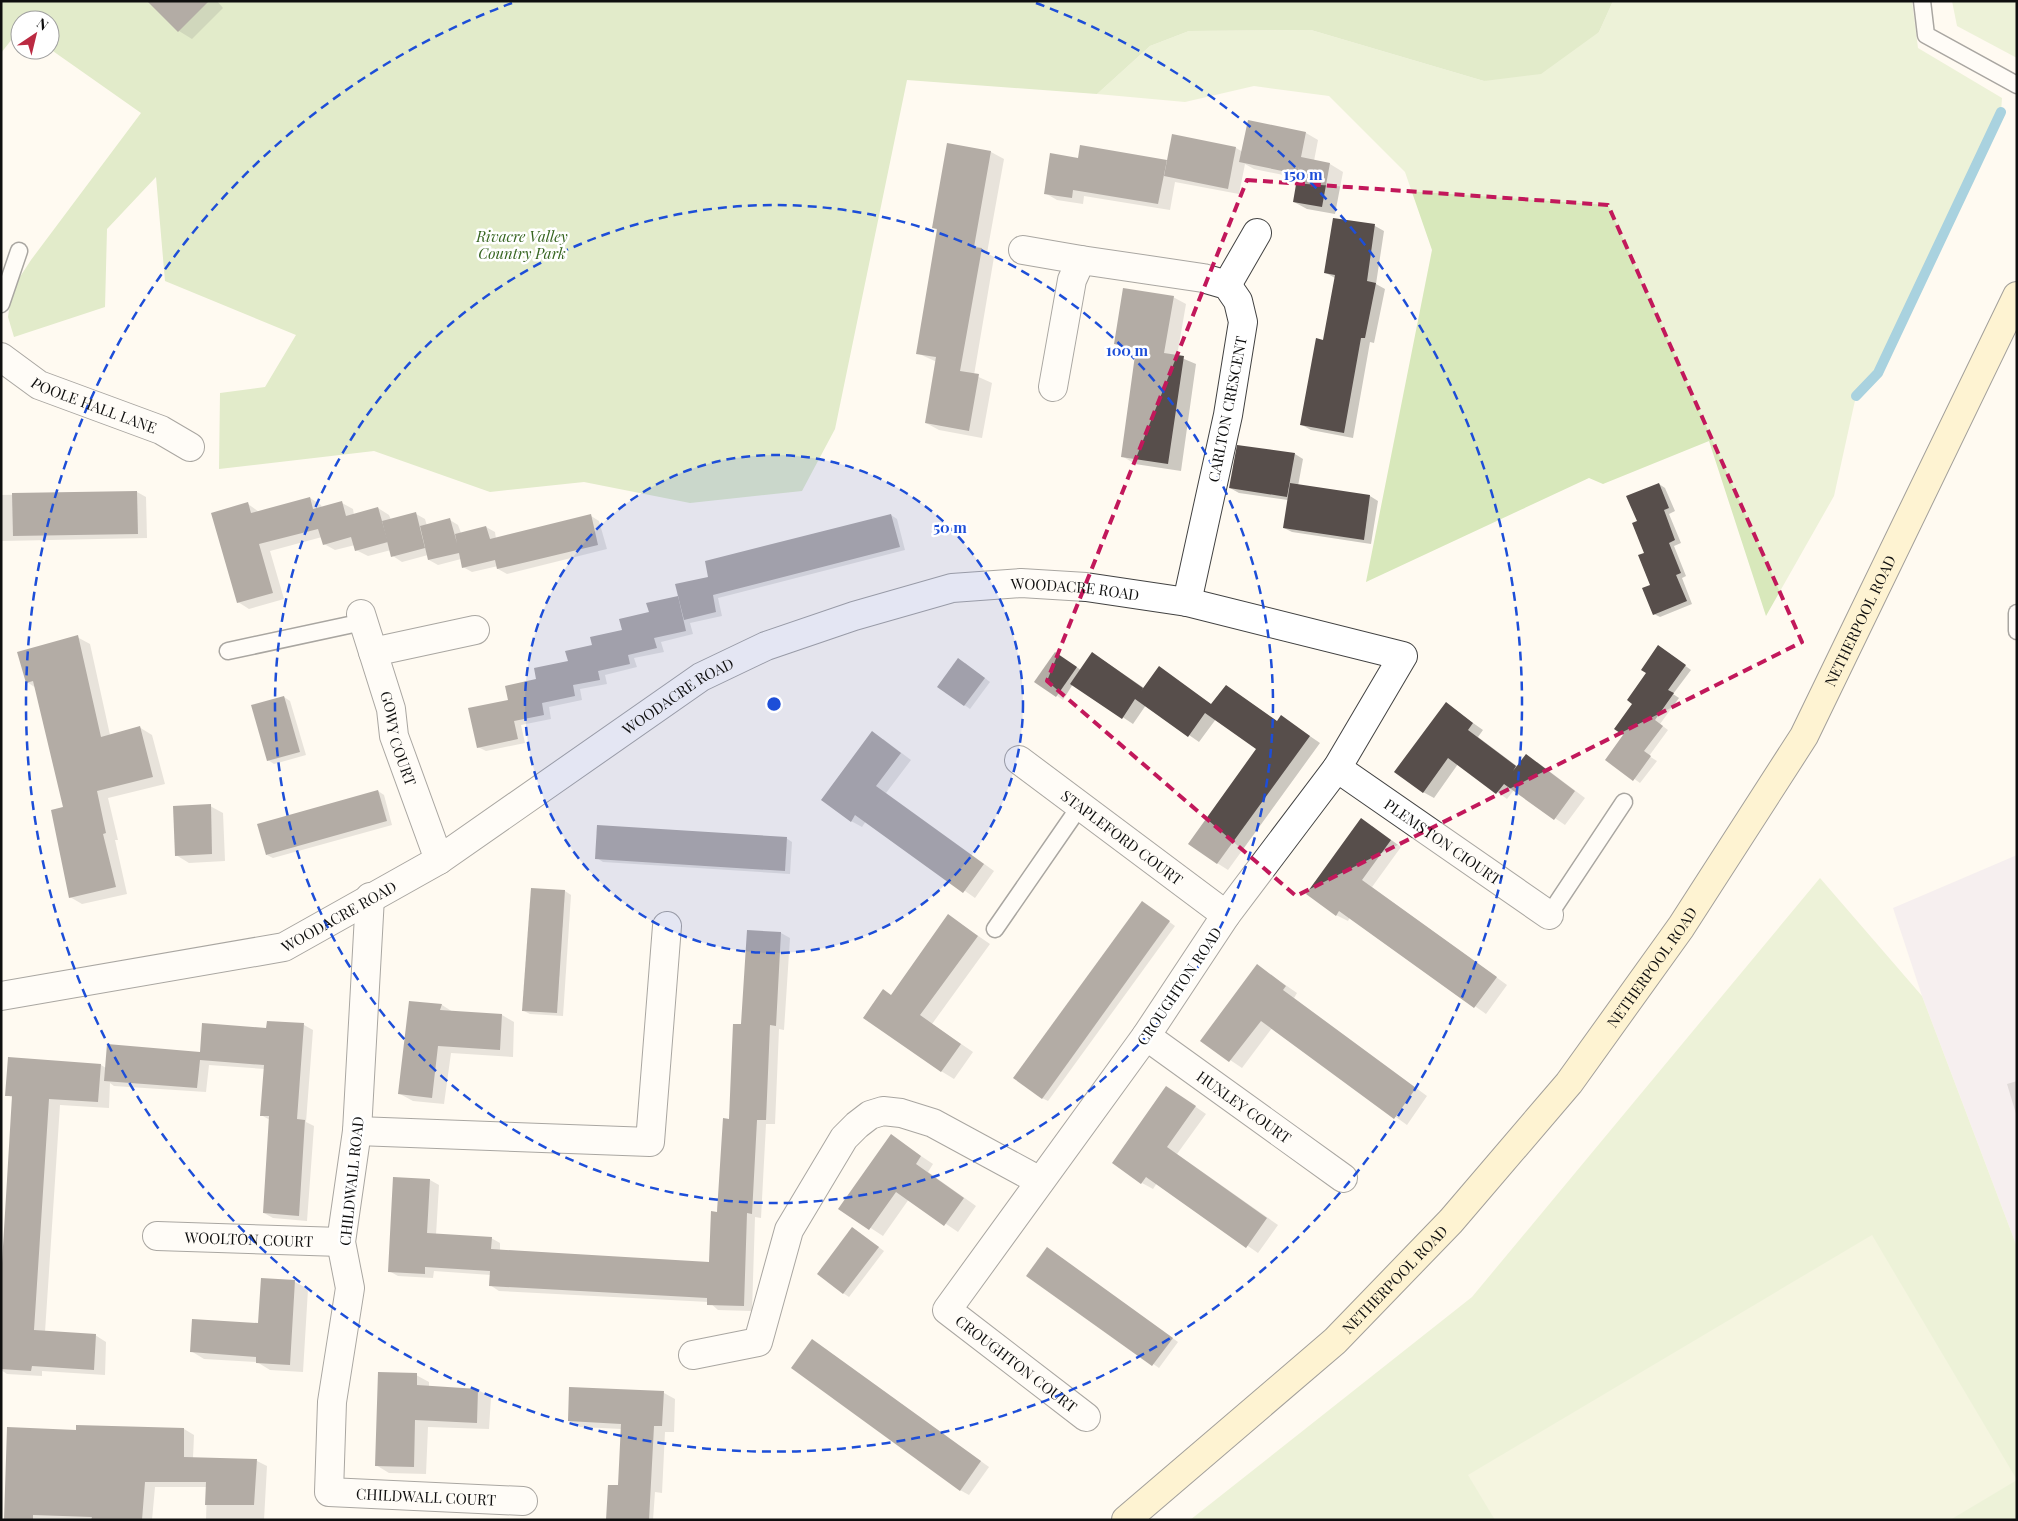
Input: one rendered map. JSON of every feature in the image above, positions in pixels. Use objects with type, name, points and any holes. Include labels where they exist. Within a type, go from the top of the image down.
[{"type":"main road","name":"NETHERPOOL ROAD","points":[[1126,1520],[1335,1341],[1451,1220],[1569,1083],[1681,928],[1804,736],[2017,296]]},
{"type":"street","points":[[1024,250],[1203,278],[1227,286],[1257,233]]},
{"type":"street","points":[[1053,387],[1072,280],[1081,260]]},
{"type":"street","name":"CARLTON CRESCENT","points":[[1187,602],[1228,415],[1243,322],[1238,301],[1227,286]]},
{"type":"street","name":"POOLE HALL LANE","points":[[1,357],[39,385],[162,430],[190,447]]},
{"type":"street","name":"WOODACRE ROAD","points":[[1,996],[284,947],[438,860],[701,677],[766,646],[854,616],[952,588],[1030,584],[1086,587],[1187,602],[1403,656]]},
{"type":"street","name":"GOWY COURT","points":[[362,618],[391,709],[394,736],[438,860]]},
{"type":"street","points":[[373,652],[475,630]]},
{"type":"street","name":"CROUGHTON ROAD","points":[[947,1310],[1146,1036],[1226,915],[1337,768],[1403,656]]},
{"type":"street","name":"STAPLEFORD COURT","points":[[1019,760],[1226,915]]},
{"type":"street","name":"PLEMSTON CIOURT","points":[[1337,768],[1549,915]]},
{"type":"street","name":"CHILDWALL ROAD","points":[[329,1492],[332,1402],[350,1288],[341,1242],[357,1131],[370,898]]},
{"type":"street","points":[[357,1131],[650,1142],[666,926]]},
{"type":"street","name":"HUXLEY COURT","points":[[1146,1036],[1343,1178]]},
{"type":"street","points":[[693,1355],[758,1342],[789,1230],[844,1138],[857,1124],[870,1115],[883,1111],[901,1113],[933,1122],[1040,1181]]},
{"type":"street","name":"WOOLTON COURT","points":[[157,1236],[341,1242]]},
{"type":"street","name":"CROUGHTON COURT","points":[[947,1310],[1086,1417]]},
{"type":"street","name":"CHILDWALL COURT","points":[[329,1492],[523,1501]]},
{"type":"lane","points":[[1922,1],[1926,35],[2017,85]]},
{"type":"lane","points":[[1,304],[19,251]]},
{"type":"lane","points":[[2017,613],[2015,617],[2017,632]]},
{"type":"lane","points":[[228,651],[362,618]]},
{"type":"lane","points":[[1549,915],[1624,802]]},
{"type":"lane","points":[[995,929],[1080,806]]},
{"type":"highlighted area","points":[[1247,180],[1608,205],[1802,642],[1296,896],[1047,681]]},
{"type":"shaded area","points":[[2017,855],[2017,1247],[1922,996],[1893,908]]},
{"type":"green space","name":"Rivacre Valley Country Park","points":[[1,1],[1613,1],[1599,32],[1541,74],[1484,81],[1311,30],[1189,31],[1150,46],[1097,94],[907,80],[835,429],[802,491],[690,503],[584,482],[490,492],[374,451],[219,469],[220,393],[265,387],[296,335],[165,281],[156,177],[107,229],[105,307],[14,337],[8,317],[12,289],[31,260],[141,113],[60,56],[60,10],[10,10],[10,42],[1,53]]},
{"type":"green space","points":[[1613,1],[1912,1],[1918,48],[2002,98],[2001,112],[1878,373],[1856,396],[1834,496],[1766,616],[1709,441],[1603,484],[1589,478],[1366,582],[1432,250],[1405,172],[1329,96],[1254,86],[1185,102],[1097,94],[1150,46],[1189,31],[1311,30],[1484,81],[1599,32]]},
{"type":"green space","points":[[1952,1],[2017,1],[2017,58],[1957,26]]},
{"type":"green space","points":[[1820,878],[1922,996],[2017,1247],[2017,1520],[1190,1520],[1472,1297]]},
{"type":"green space","points":[[1872,1235],[2017,1480],[1950,1520],[1495,1520],[1468,1475]]},
{"type":"building","points":[[147,1],[209,1],[178,32]]},
{"type":"building","points":[[1248,120],[1306,132],[1301,157],[1330,163],[1322,207],[1293,202],[1299,167],[1297,174],[1239,162]]},
{"type":"building","points":[[1172,134],[1236,147],[1228,189],[1164,176]]},
{"type":"building","points":[[947,143],[991,151],[974,247],[982,248],[960,371],[979,374],[969,431],[925,423],[936,357],[916,354],[937,229],[932,228]]},
{"type":"building","points":[[1080,145],[1167,160],[1158,204],[1073,190],[1072,198],[1044,194],[1050,153],[1078,158]]},
{"type":"building","points":[[1333,218],[1375,224],[1367,281],[1376,283],[1365,338],[1361,338],[1344,433],[1300,425],[1316,338],[1323,340],[1335,275],[1324,273]]},
{"type":"building","points":[[1123,288],[1174,296],[1164,353],[1184,356],[1168,464],[1121,457],[1136,348],[1114,344]]},
{"type":"building","points":[[1237,445],[1295,453],[1287,497],[1229,488]]},
{"type":"building","points":[[1290,483],[1370,495],[1364,540],[1283,528]]},
{"type":"building","points":[[1659,483],[1669,508],[1664,510],[1675,540],[1669,543],[1681,573],[1676,575],[1687,601],[1653,615],[1642,588],[1650,585],[1638,555],[1644,553],[1632,523],[1637,521],[1626,496]]},
{"type":"building","points":[[137,491],[138,534],[13,536],[12,493]]},
{"type":"building","points":[[310,497],[313,509],[342,501],[346,516],[378,507],[388,542],[355,551],[351,537],[323,545],[318,529],[259,544],[273,593],[237,603],[211,513],[248,502],[251,513]]},
{"type":"building","points":[[416,512],[425,548],[391,557],[382,521]]},
{"type":"building","points":[[591,514],[598,545],[497,569],[495,560],[462,568],[459,553],[428,560],[420,526],[450,518],[457,543],[455,534],[486,526],[490,539]]},
{"type":"building","points":[[891,514],[900,547],[713,595],[716,612],[684,620],[675,584],[708,577],[705,561]]},
{"type":"building","points":[[678,596],[686,631],[654,638],[657,648],[628,655],[630,664],[598,671],[600,680],[573,685],[575,696],[542,703],[544,715],[514,721],[518,739],[477,748],[468,708],[508,700],[505,686],[536,679],[534,668],[568,661],[565,651],[592,645],[590,637],[622,630],[619,619],[649,612],[646,603]]},
{"type":"building","points":[[78,635],[101,737],[140,726],[153,777],[97,791],[106,833],[103,834],[116,887],[69,898],[51,810],[63,807],[33,681],[26,683],[17,652]]},
{"type":"building","points":[[1658,645],[1686,665],[1668,690],[1674,693],[1655,720],[1663,726],[1644,751],[1651,756],[1633,781],[1605,760],[1623,735],[1614,729],[1632,704],[1627,700],[1646,673],[1641,670]]},
{"type":"building","points":[[1055,652],[1077,667],[1056,697],[1034,682]]},
{"type":"building","points":[[1092,652],[1143,688],[1141,691],[1159,666],[1211,704],[1226,685],[1277,721],[1281,715],[1310,736],[1217,864],[1188,844],[1256,749],[1205,713],[1188,737],[1135,699],[1122,719],[1070,684]]},
{"type":"building","points":[[958,658],[985,678],[964,706],[937,687]]},
{"type":"building","points":[[284,696],[300,752],[267,761],[251,705]]},
{"type":"building","points":[[1446,702],[1473,723],[1468,730],[1516,766],[1513,771],[1526,754],[1575,791],[1554,820],[1504,784],[1496,794],[1448,758],[1423,793],[1394,772]]},
{"type":"building","points":[[872,731],[901,753],[876,786],[984,864],[963,893],[855,815],[851,822],[821,800]]},
{"type":"building","points":[[378,790],[387,821],[266,855],[257,824]]},
{"type":"building","points":[[211,804],[212,854],[175,856],[173,806]]},
{"type":"building","points":[[1361,818],[1391,840],[1362,880],[1497,977],[1474,1008],[1339,911],[1336,916],[1306,894]]},
{"type":"building","points":[[597,825],[787,837],[785,871],[595,859]]},
{"type":"building","points":[[531,888],[565,890],[557,1013],[522,1011]]},
{"type":"building","points":[[1142,901],[1170,921],[1042,1099],[1013,1078]]},
{"type":"building","points":[[948,914],[978,936],[920,1015],[961,1044],[941,1072],[863,1018],[883,989],[891,995]]},
{"type":"building","points":[[747,930],[781,932],[776,1026],[770,1025],[766,1120],[757,1120],[752,1214],[747,1213],[744,1306],[707,1305],[707,1298],[489,1286],[490,1271],[425,1267],[425,1274],[388,1272],[393,1177],[430,1179],[427,1233],[492,1237],[491,1249],[709,1262],[711,1211],[717,1212],[723,1118],[729,1119],[733,1024],[741,1024]]},
{"type":"building","points":[[1257,964],[1286,986],[1283,990],[1416,1088],[1394,1119],[1261,1021],[1229,1062],[1200,1041]]},
{"type":"building","points":[[409,1001],[442,1004],[440,1010],[502,1014],[500,1050],[438,1046],[432,1098],[398,1094]]},
{"type":"building","points":[[267,1021],[304,1023],[297,1119],[305,1120],[299,1216],[263,1213],[269,1116],[260,1116],[264,1065],[200,1060],[197,1088],[104,1081],[107,1044],[200,1052],[202,1023],[266,1028]]},
{"type":"building","points":[[8,1057],[101,1064],[98,1102],[49,1099],[34,1330],[96,1334],[94,1370],[32,1366],[31,1371],[1,1369],[1,1280],[12,1096],[5,1096]]},
{"type":"building","points":[[1166,1086],[1196,1106],[1167,1147],[1267,1218],[1246,1248],[1146,1177],[1141,1184],[1112,1163]]},
{"type":"building","points":[[891,1134],[921,1156],[916,1164],[964,1198],[944,1226],[896,1192],[869,1230],[838,1209]]},
{"type":"building","points":[[852,1227],[879,1247],[843,1294],[817,1274]]},
{"type":"building","points":[[1047,1247],[1173,1338],[1152,1366],[1026,1276]]},
{"type":"building","points":[[261,1278],[295,1280],[290,1365],[256,1363],[256,1357],[190,1352],[192,1319],[258,1323]]},
{"type":"building","points":[[812,1339],[981,1461],[960,1491],[791,1368]]},
{"type":"building","points":[[378,1372],[417,1373],[417,1385],[478,1389],[477,1423],[415,1420],[414,1467],[375,1466]]},
{"type":"building","points":[[569,1387],[664,1391],[662,1426],[654,1426],[649,1520],[606,1520],[608,1485],[618,1485],[621,1424],[568,1421]]},
{"type":"building","points":[[76,1425],[184,1428],[184,1457],[257,1459],[254,1505],[205,1505],[206,1482],[145,1482],[142,1520],[91,1520],[92,1517],[33,1515],[33,1520],[4,1520],[7,1427],[76,1430]]},
{"type":"waterway","points":[[1856,396],[1878,373],[2001,112]]}]
